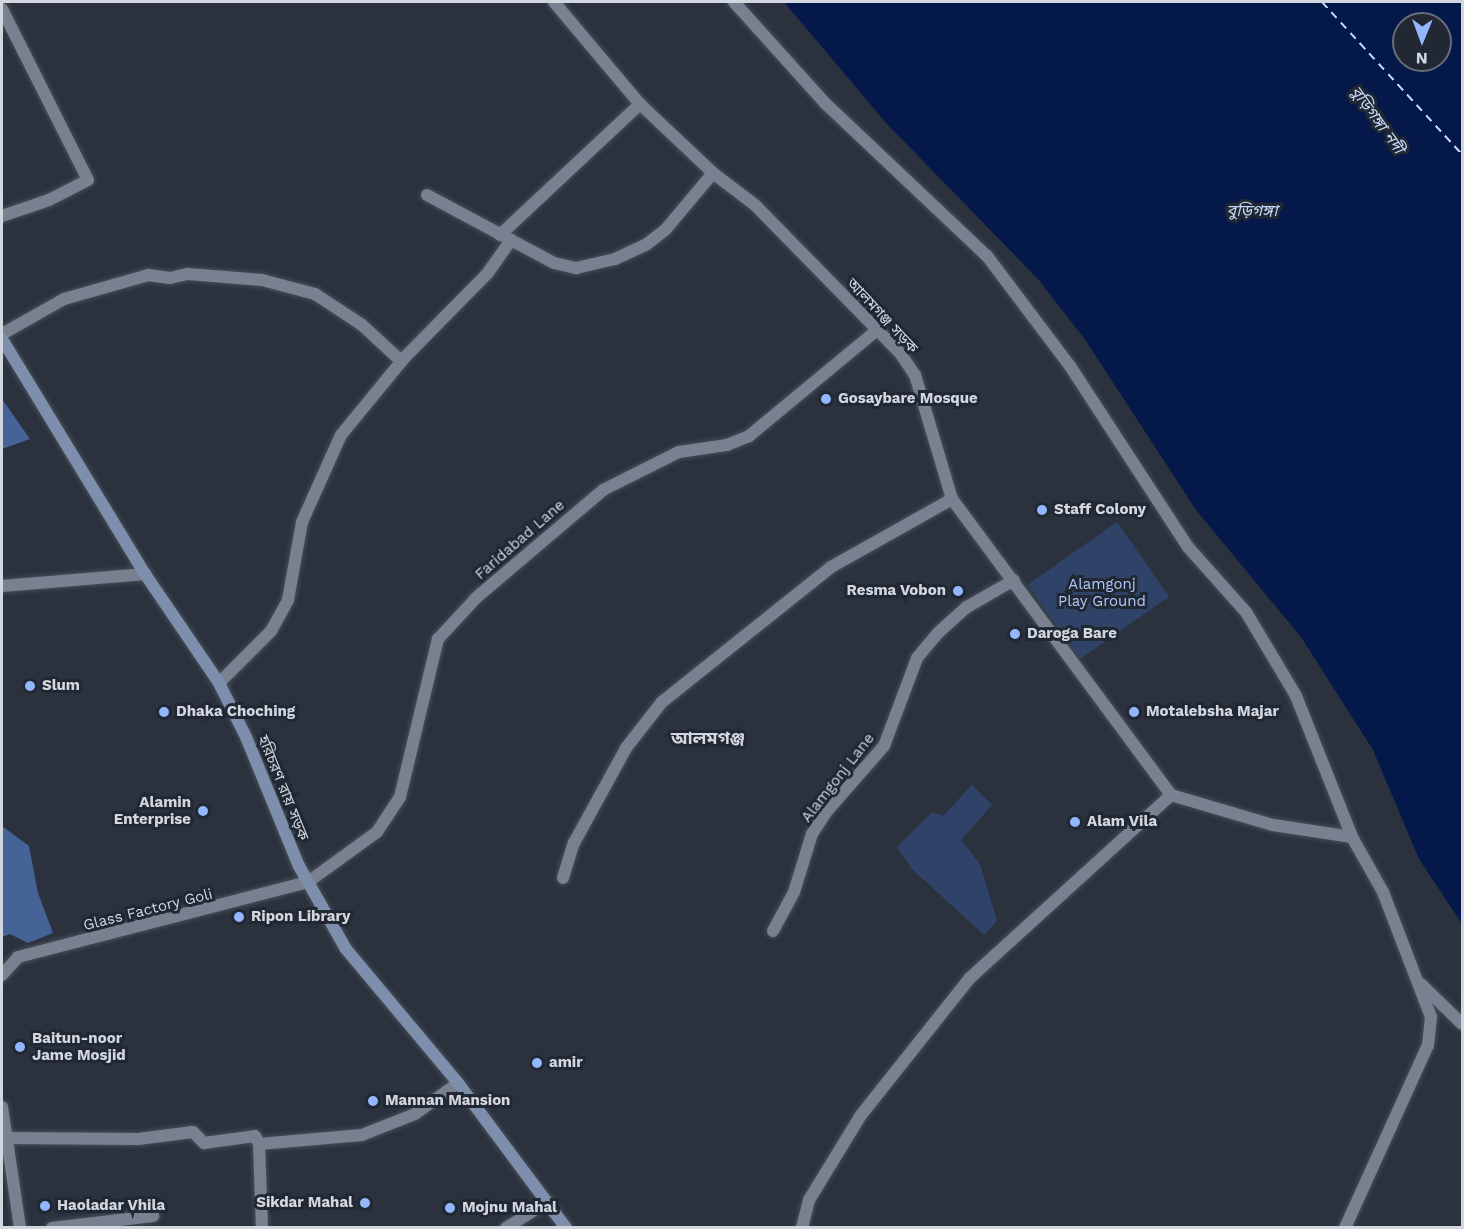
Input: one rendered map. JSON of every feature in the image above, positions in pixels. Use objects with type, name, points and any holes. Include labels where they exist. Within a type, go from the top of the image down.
[{"type":"main road","name":"হরিচরণ রায় সড়ক","points":[[2,339],[145,574],[219,682],[308,882],[368,980],[458,1083],[566,1227]]},
{"type":"street","name":"আলমগঞ্জ সড়ক","points":[[554,2],[640,104],[713,173],[755,205],[900,353],[915,375],[952,499],[1171,795]]},
{"type":"street","points":[[734,2],[826,104],[987,255],[1070,366],[1168,519],[1246,612],[1296,696],[1352,837],[1383,892],[1431,1017],[1428,1045],[1345,1227]]},
{"type":"street","points":[[2,9],[88,180],[49,200],[2,216]]},
{"type":"street","points":[[219,682],[271,632],[288,600],[302,522],[341,435],[401,361],[487,274],[506,237],[640,104]]},
{"type":"street","points":[[427,195],[554,263],[576,268],[615,259],[647,244],[666,229],[713,173]]},
{"type":"street","points":[[2,334],[64,299],[148,275],[170,278],[188,274],[262,280],[315,294],[362,325],[401,361]]},
{"type":"street","name":"Faridabad Lane","points":[[308,882],[377,832],[400,797],[438,639],[477,597],[603,490],[679,452],[727,445],[749,436],[876,331]]},
{"type":"street","points":[[563,878],[574,843],[626,748],[662,702],[831,567],[952,499]]},
{"type":"street","points":[[2,586],[145,574]]},
{"type":"street","name":"Alamgonj Lane","points":[[773,931],[794,892],[812,834],[827,811],[884,746],[917,658],[939,632],[967,607],[1014,580]]},
{"type":"street","points":[[802,1227],[809,1200],[861,1115],[970,978],[1171,795],[1273,825],[1352,837]]},
{"type":"street","name":"Glass Factory Goli","points":[[2,975],[18,957],[308,882]]},
{"type":"street","points":[[1414,977],[1462,1024]]},
{"type":"street","points":[[259,1144],[362,1135],[415,1114],[458,1083]]},
{"type":"street","points":[[2,1107],[20,1227]]},
{"type":"street","points":[[6,1138],[138,1139],[193,1132],[204,1143],[255,1136],[259,1144],[262,1227]]},
{"type":"street","points":[[506,1227],[547,1202]]},
{"type":"street","points":[[52,1227],[153,1216]]},
{"type":"green space","name":"Alamgonj Play Ground","points":[[1117,522],[1169,597],[1080,659],[1028,585]]},
{"type":"green space","points":[[972,785],[992,805],[961,840],[980,864],[997,921],[984,935],[912,869],[897,847],[932,812],[943,816]]},
{"type":"shaded area","points":[[2,399],[30,439],[2,449]]},
{"type":"shaded area","points":[[2,826],[29,846],[38,893],[53,933],[28,943],[10,934],[2,937]]},
{"type":"water","name":"বুড়িগঙ্গা","points":[[784,2],[1462,2],[1462,924],[1419,859],[1373,750],[1301,637],[1196,510],[1086,341],[1038,279],[887,124]]},
{"type":"ferry route","points":[[1322,2],[1462,154]]},
{"type":"place","name":"Gosaybare Mosque","points":[[826,399]]},
{"type":"place","name":"Staff Colony","points":[[1042,510]]},
{"type":"place","name":"Resma Vobon","points":[[958,591]]},
{"type":"place","name":"Daroga Bare","points":[[1015,634]]},
{"type":"place","name":"Slum","points":[[30,686]]},
{"type":"place","name":"Dhaka Choching","points":[[164,712]]},
{"type":"place","name":"Motalebsha Majar","points":[[1134,712]]},
{"type":"place","name":"Alamin Enterprise","points":[[203,811]]},
{"type":"place","name":"Alam Vila","points":[[1075,822]]},
{"type":"place","name":"Ripon Library","points":[[239,917]]},
{"type":"place","name":"Baitun-noor Jame Mosjid","points":[[20,1047]]},
{"type":"place","name":"amir","points":[[537,1063]]},
{"type":"place","name":"Mannan Mansion","points":[[373,1101]]},
{"type":"place","name":"Sikdar Mahal","points":[[365,1203]]},
{"type":"place","name":"Haoladar Vhila","points":[[45,1206]]},
{"type":"place","name":"Mojnu Mahal","points":[[450,1208]]},
{"type":"district","name":"আলমগঞ্জ","points":[[708,738]]},
{"type":"water label","name":"বুড়িগঙ্গা নদী","points":[[1377,120]]}]
